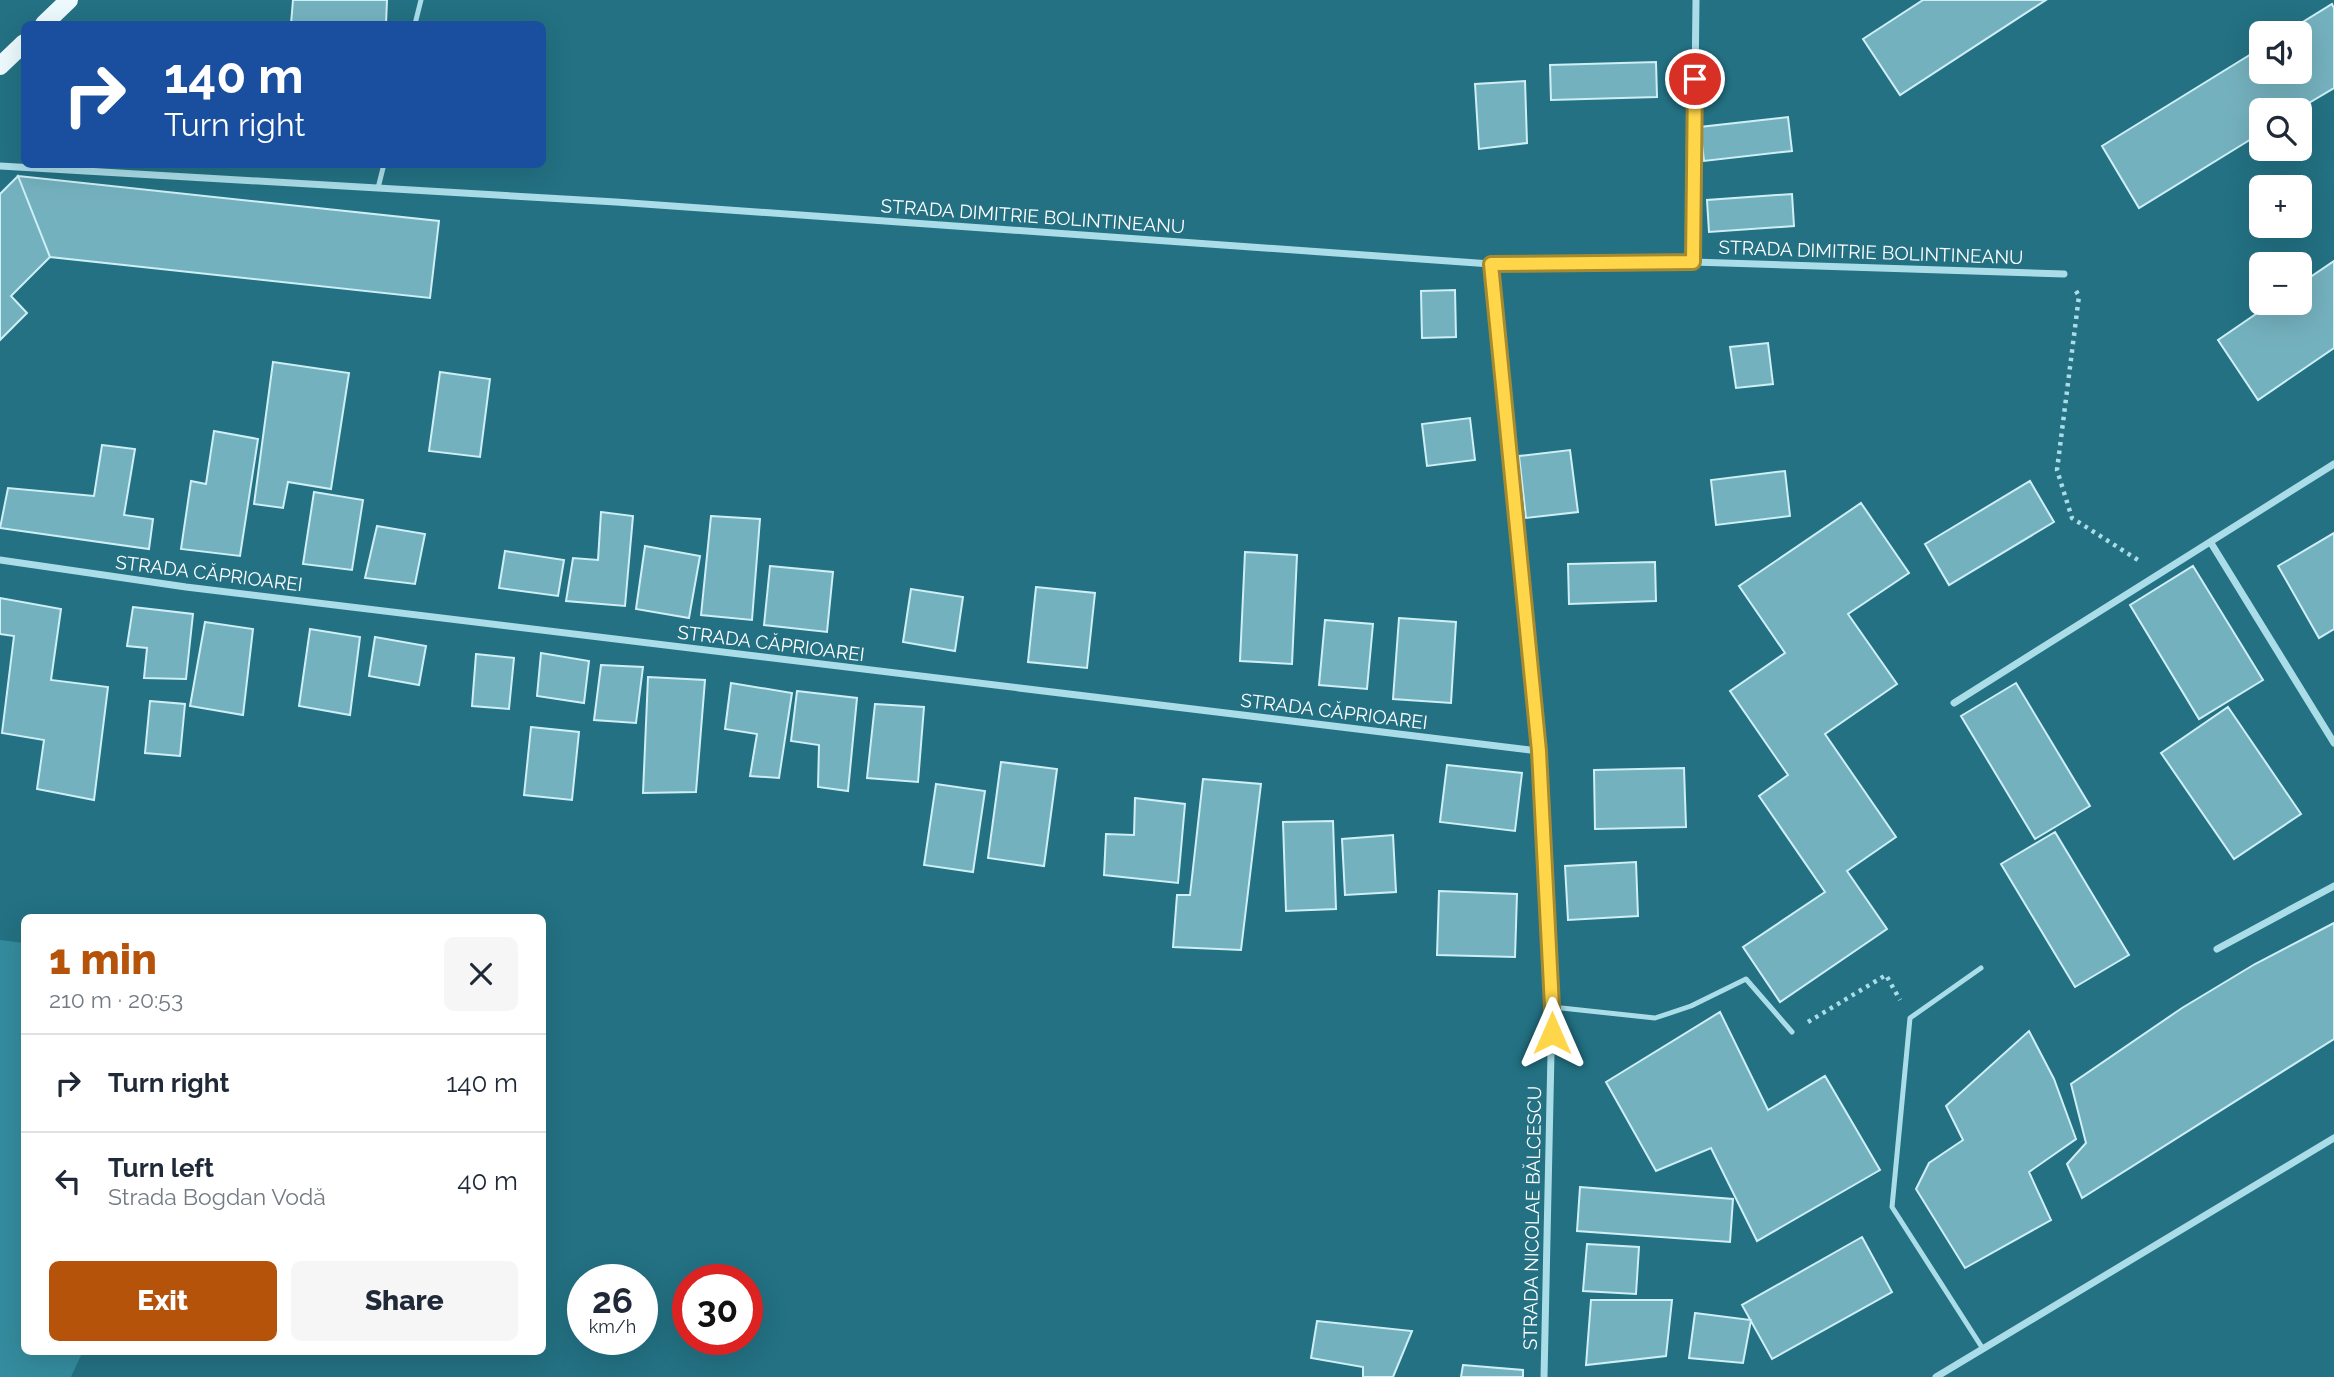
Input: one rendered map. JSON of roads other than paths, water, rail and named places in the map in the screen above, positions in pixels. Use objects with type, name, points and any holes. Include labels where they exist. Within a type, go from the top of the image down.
[{"type":"main road","points":[[47,21],[69,0]]},
{"type":"main road","points":[[0,66],[21,46]]},
{"type":"street","points":[[1693,262],[1696,0]]},
{"type":"street","name":"STRADA DIMITRIE BOLINTINEANU","points":[[0,166],[21,167]]},
{"type":"street","name":"STRADA DIMITRIE BOLINTINEANU","points":[[34,168],[630,203],[1491,264],[1693,262],[2064,274]]},
{"type":"street","name":"STRADA NICOLAE BĂLCESCU","points":[[1491,264],[1539,751],[1552,1007],[1544,1377]]},
{"type":"street","points":[[1954,704],[2334,464]]},
{"type":"street","points":[[2211,543],[2334,743]]},
{"type":"street","name":"STRADA CĂPRIOAREI","points":[[0,560],[200,589],[1539,751]]},
{"type":"street","points":[[2217,949],[2334,886]]},
{"type":"street","points":[[1937,1377],[2334,1138]]},
{"type":"lane","points":[[416,21],[421,0]]},
{"type":"lane","points":[[378,188],[383,168]]},
{"type":"lane","points":[[1981,968],[1910,1018],[1892,1207],[1983,1349]]},
{"type":"lane","points":[[1552,1007],[1655,1018],[1691,1006],[1746,979],[1792,1032]]}]
